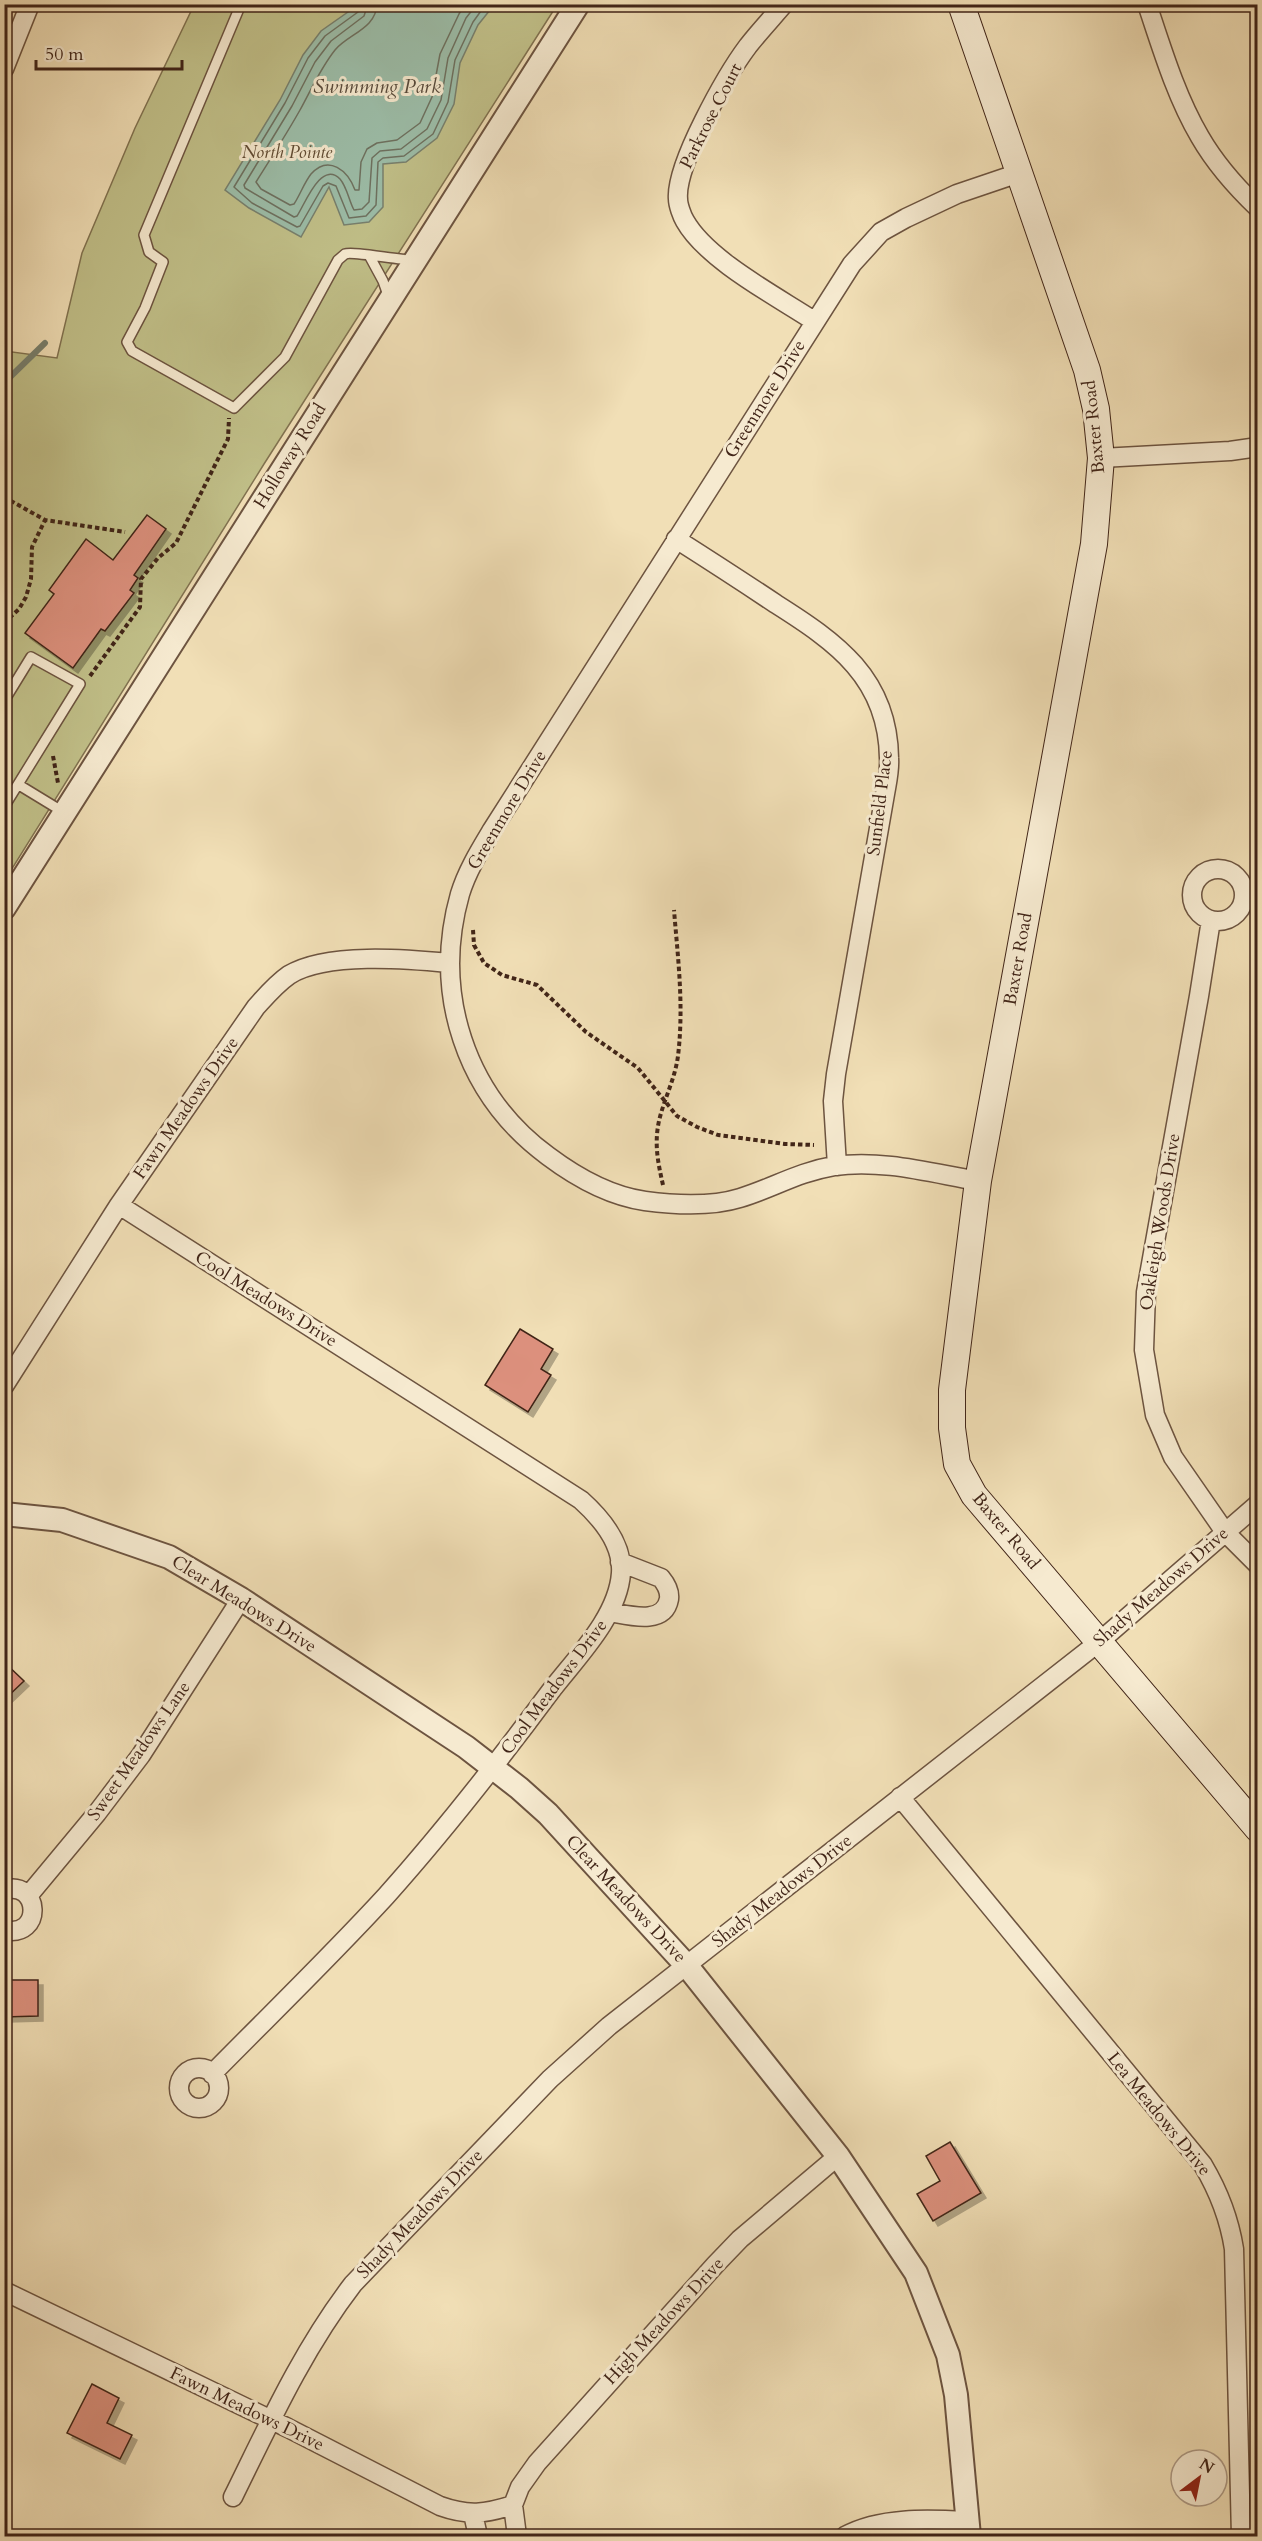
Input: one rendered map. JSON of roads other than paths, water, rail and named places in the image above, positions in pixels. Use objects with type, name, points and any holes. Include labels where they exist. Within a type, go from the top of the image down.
[{"type":"main road","name":"Baxter Road","points":[[961,4],[1088,370],[1096,409],[1101,458],[1094,544],[978,1181],[952,1390],[952,1428],[957,1464],[974,1495],[1257,1829]]},
{"type":"street","points":[[4,69],[30,4]]},
{"type":"street","name":"Holloway Road","points":[[6,902],[578,4]]},
{"type":"street","name":"Parkrose Court","points":[[784,4],[748,47],[724,84],[689,153],[681,175],[678,199],[684,220],[712,254],[814,321]]},
{"type":"street","points":[[1147,4],[1172,78],[1200,137],[1237,188],[1257,208]]},
{"type":"street","name":"Greenmore Drive","points":[[978,1181],[887,1165],[837,1166],[805,1172],[739,1198],[709,1203],[645,1201],[613,1194],[559,1165],[533,1145],[498,1108],[480,1084],[457,1027],[449,963],[451,936],[460,894],[472,864],[852,264],[881,232],[906,218],[957,194],[1019,173]]},
{"type":"street","points":[[1101,458],[1230,451],[1257,447]]},
{"type":"street","name":"Sunfield Place","points":[[676,539],[825,635],[860,671],[873,690],[882,713],[890,759],[836,1074],[833,1101],[837,1166]]},
{"type":"street","name":"Oakleigh Woods Drive","points":[[1211,920],[1146,1292],[1144,1350],[1155,1416],[1173,1456],[1225,1532],[1257,1565]]},
{"type":"street","name":"Fawn Meadows Drive","points":[[4,1386],[119,1205],[256,1007],[271,990],[290,975],[312,966],[350,959],[449,963]]},
{"type":"street","name":"Cool Meadows Drive","points":[[119,1205],[581,1500],[609,1530],[620,1562],[621,1574],[610,1612],[494,1767],[385,1897],[212,2074]]},
{"type":"street","name":"Shady Meadows Drive","points":[[232,2497],[312,2342],[352,2284],[550,2079],[609,2026],[1099,1642],[1257,1504]]},
{"type":"street","name":"Clear Meadows Drive","points":[[4,1515],[62,1520],[169,1557],[241,1599],[494,1767],[548,1814],[687,1966],[838,2156],[916,2273],[948,2355],[958,2406],[968,2529]]},
{"type":"street","points":[[610,1612],[650,1617],[664,1610],[669,1598],[668,1590],[661,1578],[620,1562]]},
{"type":"street","name":"Sweet Meadows Lane","points":[[28,1896],[141,1755],[241,1599]]},
{"type":"street","name":"Lea Meadows Drive","points":[[900,1797],[1203,2165],[1218,2189],[1229,2219],[1234,2249],[1241,2536]]},
{"type":"street","points":[[4,1890],[16,1889],[28,1896],[33,1905],[31,1920],[21,1929],[14,1932],[4,1930]]},
{"type":"street","name":"High Meadows Drive","points":[[513,2505],[520,2487],[543,2455],[715,2265],[740,2239],[838,2156]]},
{"type":"street","name":"Fawn Meadows Drive","points":[[4,2291],[271,2420],[440,2506],[459,2513],[472,2514],[493,2512],[513,2505]]},
{"type":"street","points":[[513,2505],[517,2536]]},
{"type":"street","points":[[472,2514],[478,2536]]},
{"type":"street","points":[[845,2536],[878,2524],[938,2520],[968,2529]]},
{"type":"lane","points":[[241,4],[144,235],[149,252],[163,262],[145,308],[127,342],[132,351],[234,408],[285,357],[338,260],[345,254],[357,252],[370,257],[415,260]]},
{"type":"lane","points":[[370,257],[383,281],[389,299]]},
{"type":"lane","points":[[4,700],[31,657],[80,684],[4,807]]},
{"type":"lane","points":[[19,785],[64,813]]},
{"type":"water","name":"Swimming Park","points":[[358,5],[494,5],[478,25],[460,63],[454,104],[437,138],[406,162],[383,164],[383,207],[369,222],[344,225],[329,187],[301,237],[249,208],[225,190],[280,100],[303,55],[321,31]]},
{"type":"waterway","points":[[4,383],[45,343]]},
{"type":"park label","name":"North Pointe","points":[[287,152]]}]
